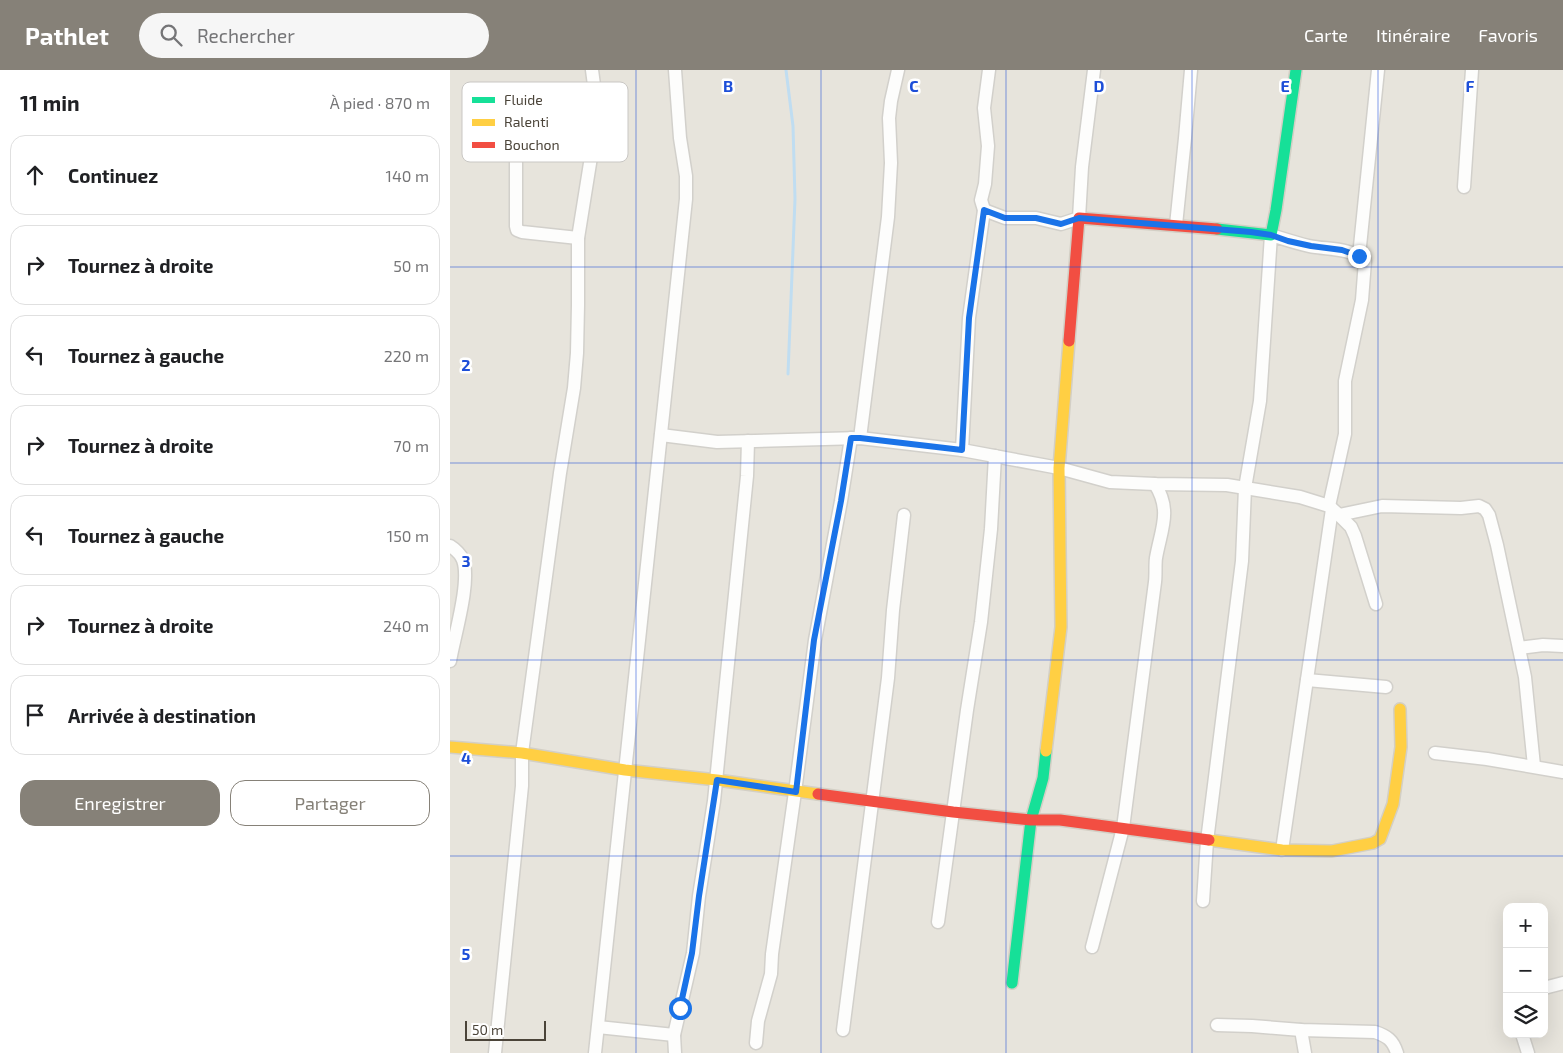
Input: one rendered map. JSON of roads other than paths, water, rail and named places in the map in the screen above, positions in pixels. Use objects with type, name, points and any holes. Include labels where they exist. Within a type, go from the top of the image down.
[{"type":"street","points":[[595,1053],[686,199],[686,176],[680,138],[675,70]]},
{"type":"street","points":[[756,1043],[758,1021],[771,974],[772,954],[796,792],[814,640],[855,438],[888,217],[891,163],[889,118],[898,70]]},
{"type":"street","points":[[962,450],[969,318],[984,210],[981,200],[988,146],[984,108],[989,70]]},
{"type":"street","points":[[1012,983],[1031,820],[1043,778],[1061,628],[1059,468],[1082,166],[1094,70]]},
{"type":"street","points":[[1176,225],[1191,70]]},
{"type":"street","points":[[1203,901],[1207,841],[1242,561],[1245,488],[1260,402],[1271,235],[1296,70]]},
{"type":"street","points":[[1359,256],[1378,70]]},
{"type":"street","points":[[1464,187],[1472,70]]},
{"type":"street","points":[[516,162],[516,226],[518,230],[578,238]]},
{"type":"street","points":[[495,1053],[522,786],[522,753],[560,473],[574,388],[578,315],[578,238],[590,162]]},
{"type":"street","points":[[984,210],[1005,218],[1036,218],[1061,224],[1079,218],[1176,225],[1271,235],[1311,246],[1342,250],[1359,256],[1365,261],[1362,300],[1345,381],[1345,434],[1282,850]]},
{"type":"street","points":[[661,435],[717,442],[855,438],[962,450],[1059,468],[1110,482],[1227,485],[1300,497],[1333,510],[1351,527],[1356,536],[1376,604]]},
{"type":"street","points":[[675,1053],[674,1035],[692,953],[717,780],[747,476],[748,441]]},
{"type":"street","points":[[938,922],[986,583],[995,456]]},
{"type":"street","points":[[1092,947],[1123,828],[1155,582],[1156,560],[1165,515],[1162,496],[1156,484]]},
{"type":"street","points":[[1333,510],[1382,506],[1434,508],[1479,506],[1485,509],[1489,515],[1497,545],[1525,677],[1534,766]]},
{"type":"street","points":[[843,1030],[888,678],[893,610],[904,515]]},
{"type":"street","points":[[450,546],[463,560],[466,575],[450,661]]},
{"type":"street","points":[[1519,648],[1563,646]]},
{"type":"street","points":[[1307,680],[1386,687]]},
{"type":"street","points":[[450,747],[522,753],[626,770],[717,780],[953,812],[1031,820],[1060,820],[1282,850],[1332,851],[1374,844],[1380,839],[1393,804],[1398,773],[1401,747],[1400,709]]},
{"type":"street","points":[[1435,753],[1487,759],[1563,772]]},
{"type":"street","points":[[1548,987],[1563,984]]},
{"type":"street","points":[[1217,1025],[1375,1032],[1386,1035],[1392,1041],[1397,1053]]},
{"type":"street","points":[[598,1027],[674,1035]]},
{"type":"street","points":[[1301,1030],[1305,1053]]},
{"type":"street","points":[[1523,1038],[1528,1053]]},
{"type":"waterway","points":[[786,70],[793,126],[795,199],[788,374]]}]
